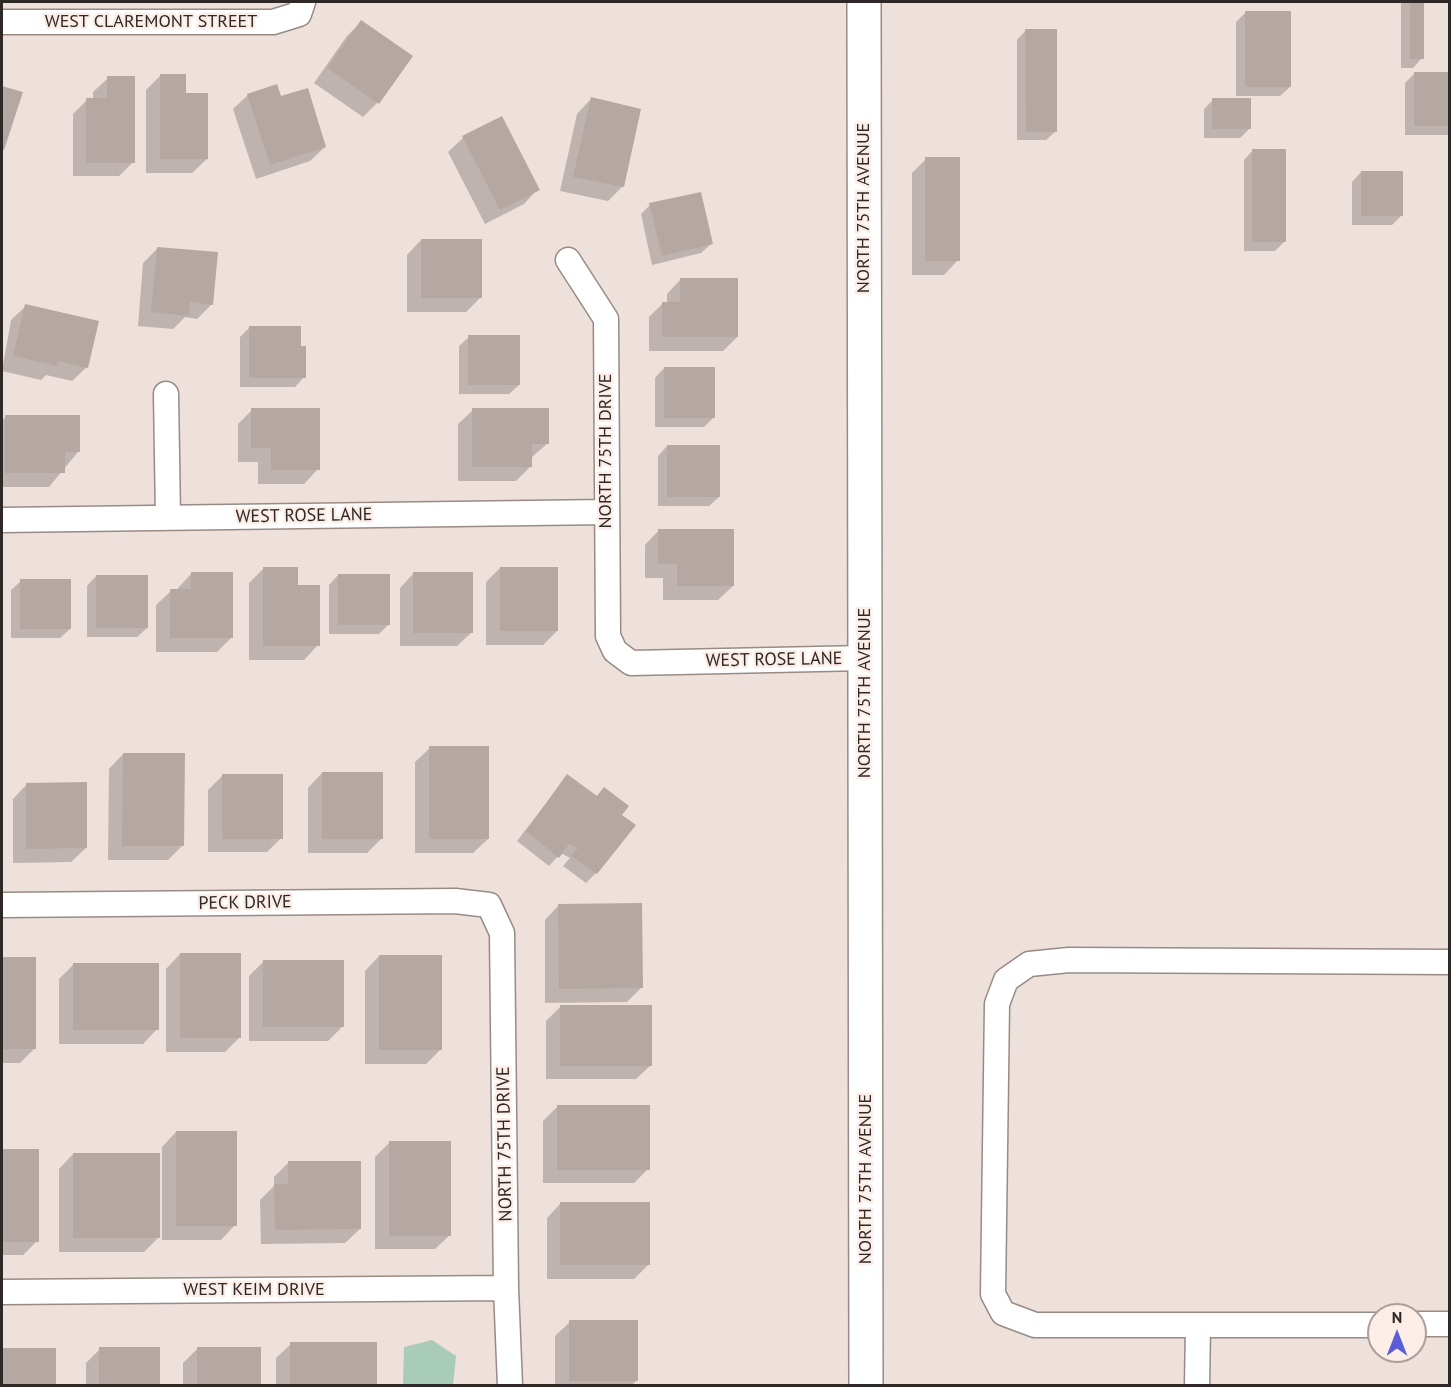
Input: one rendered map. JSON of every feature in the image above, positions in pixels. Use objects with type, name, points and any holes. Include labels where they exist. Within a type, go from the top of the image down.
[{"type":"main road","name":"NORTH 75TH AVENUE","points":[[864,2],[866,1386]]},
{"type":"street","name":"WEST CLAREMONT STREET","points":[[2,22],[273,22],[301,8]]},
{"type":"street","name":"NORTH 75TH DRIVE","points":[[568,260],[606,319],[608,636],[615,651]]},
{"type":"street","points":[[166,394],[168,518]]},
{"type":"street","name":"WEST ROSE LANE","points":[[2,520],[606,512]]},
{"type":"street","name":"WEST ROSE LANE","points":[[615,651],[631,663],[865,658]]},
{"type":"street","name":"PECK DRIVE","points":[[2,905],[454,901],[489,905]]},
{"type":"street","name":"NORTH 75TH DRIVE","points":[[489,905],[502,933],[506,1288],[510,1386]]},
{"type":"street","points":[[1367,1324],[1035,1325],[1003,1313],[993,1294],[997,1004],[1006,980],[1029,963],[1069,960],[1449,962]]},
{"type":"street","name":"WEST KEIM DRIVE","points":[[2,1292],[506,1288]]},
{"type":"street","points":[[1427,1324],[1449,1324]]},
{"type":"street","points":[[1197,1386],[1198,1326]]},
{"type":"green space","points":[[432,1340],[456,1356],[453,1385],[403,1385],[404,1347]]},
{"type":"building","points":[[1410,2],[1424,2],[1424,59],[1410,59]]},
{"type":"building","points":[[1245,11],[1291,11],[1291,87],[1245,87]]},
{"type":"building","points":[[361,20],[413,56],[379,104],[327,68]]},
{"type":"building","points":[[1025,29],[1057,29],[1057,132],[1026,132]]},
{"type":"building","points":[[1414,72],[1450,72],[1450,126],[1414,126]]},
{"type":"building","points":[[160,74],[186,74],[186,93],[208,93],[208,159],[160,159]]},
{"type":"building","points":[[107,76],[135,76],[135,163],[86,163],[86,98],[107,98]]},
{"type":"building","points":[[277,84],[281,96],[308,88],[326,147],[270,165],[247,94]]},
{"type":"building","points":[[2,86],[23,92],[4,150],[2,149]]},
{"type":"building","points":[[591,97],[641,109],[624,187],[573,177]]},
{"type":"building","points":[[1212,98],[1251,98],[1251,129],[1212,129]]},
{"type":"building","points":[[502,116],[540,190],[500,210],[462,136]]},
{"type":"building","points":[[1252,149],[1286,149],[1286,242],[1252,242]]},
{"type":"building","points":[[925,157],[960,157],[960,261],[925,261]]},
{"type":"building","points":[[1361,171],[1403,171],[1403,216],[1361,216]]},
{"type":"building","points":[[701,192],[713,244],[662,256],[649,203]]},
{"type":"building","points":[[421,239],[482,239],[482,298],[421,298]]},
{"type":"building","points":[[157,247],[218,252],[213,305],[190,302],[189,316],[151,312]]},
{"type":"building","points":[[680,278],[738,278],[738,337],[662,337],[662,302],[680,302]]},
{"type":"building","points":[[25,304],[99,321],[88,368],[58,361],[57,366],[13,356]]},
{"type":"building","points":[[249,326],[301,326],[301,346],[306,346],[306,378],[249,378]]},
{"type":"building","points":[[468,335],[520,335],[520,385],[468,385]]},
{"type":"building","points":[[664,367],[715,367],[715,418],[664,418]]},
{"type":"building","points":[[251,408],[320,408],[320,470],[271,470],[271,448],[251,448]]},
{"type":"building","points":[[472,408],[549,408],[549,444],[532,444],[532,467],[472,467]]},
{"type":"building","points":[[5,415],[80,415],[80,452],[65,452],[65,473],[5,473]]},
{"type":"building","points":[[667,445],[720,445],[720,497],[667,497]]},
{"type":"building","points":[[658,529],[734,529],[734,586],[677,586],[677,564],[658,564]]},
{"type":"building","points":[[263,567],[298,567],[298,585],[320,585],[320,646],[263,646]]},
{"type":"building","points":[[500,567],[558,567],[558,631],[500,631]]},
{"type":"building","points":[[191,572],[233,572],[233,638],[170,638],[170,589],[191,589]]},
{"type":"building","points":[[413,572],[473,572],[473,633],[413,633]]},
{"type":"building","points":[[338,574],[390,574],[390,625],[338,625]]},
{"type":"building","points":[[96,575],[148,575],[148,628],[96,628]]},
{"type":"building","points":[[20,579],[71,579],[71,629],[20,629]]},
{"type":"building","points":[[429,746],[489,746],[489,839],[429,839]]},
{"type":"building","points":[[123,753],[185,753],[184,846],[122,846]]},
{"type":"building","points":[[322,772],[383,772],[383,839],[322,839]]},
{"type":"building","points":[[222,774],[283,774],[283,839],[222,839]]},
{"type":"building","points":[[567,774],[597,796],[604,787],[629,806],[622,815],[636,825],[597,874],[571,856],[578,848],[569,844],[559,858],[526,831]]},
{"type":"building","points":[[87,782],[87,848],[26,849],[26,783]]},
{"type":"building","points":[[642,903],[643,988],[559,989],[558,904]]},
{"type":"building","points":[[180,953],[241,953],[241,1038],[180,1038]]},
{"type":"building","points":[[379,955],[442,955],[442,1050],[379,1050]]},
{"type":"building","points":[[2,957],[36,957],[36,1049],[2,1049]]},
{"type":"building","points":[[263,960],[344,960],[344,1027],[263,1027]]},
{"type":"building","points":[[73,963],[159,963],[159,1030],[73,1030]]},
{"type":"building","points":[[560,1005],[652,1005],[652,1066],[560,1066]]},
{"type":"building","points":[[557,1105],[650,1105],[650,1170],[557,1170]]},
{"type":"building","points":[[176,1131],[237,1131],[237,1226],[176,1226]]},
{"type":"building","points":[[389,1141],[451,1141],[451,1236],[389,1236]]},
{"type":"building","points":[[2,1149],[39,1149],[39,1242],[2,1242]]},
{"type":"building","points":[[73,1153],[160,1153],[160,1238],[73,1238]]},
{"type":"building","points":[[288,1161],[361,1161],[361,1229],[275,1230],[274,1184],[288,1184]]},
{"type":"building","points":[[560,1202],[650,1202],[650,1265],[560,1265]]},
{"type":"building","points":[[569,1320],[638,1320],[638,1381],[569,1381]]},
{"type":"building","points":[[290,1342],[377,1342],[377,1386],[290,1386]]},
{"type":"building","points":[[99,1347],[160,1347],[160,1386],[99,1386]]},
{"type":"building","points":[[197,1347],[261,1347],[261,1386],[197,1386]]},
{"type":"building","points":[[2,1348],[56,1348],[56,1386],[2,1386]]}]
